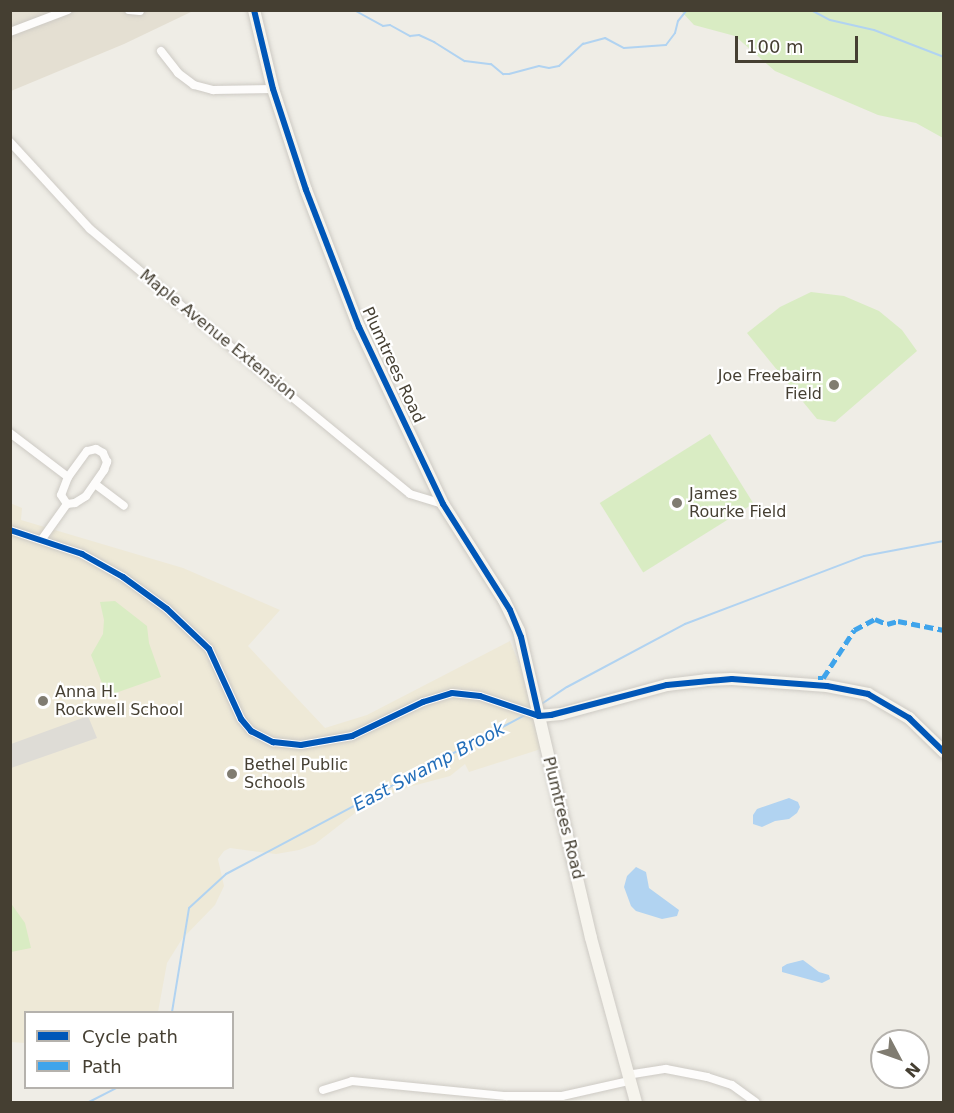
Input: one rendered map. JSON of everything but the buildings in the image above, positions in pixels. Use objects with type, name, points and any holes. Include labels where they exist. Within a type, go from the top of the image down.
[{"type":"main road","name":"Plumtrees Road","points":[[254,10],[273,89],[306,190],[359,327],[443,504],[510,610],[521,637],[591,938],[636,1102]]},
{"type":"main road","points":[[538,715],[561,714],[667,685],[706,680],[732,679],[827,686],[868,694],[909,718],[944,752]]},
{"type":"street","points":[[10,32],[68,10]]},
{"type":"street","points":[[129,10],[140,11]]},
{"type":"street","points":[[161,51],[178,73],[194,85],[213,90],[273,89]]},
{"type":"street","name":"Maple Avenue Extension","points":[[10,142],[90,229],[190,313],[410,494],[443,504]]},
{"type":"street","points":[[10,433],[68,477]]},
{"type":"street","points":[[42,539],[67,504],[75,503],[86,496],[95,484],[107,462],[103,453],[96,449],[87,451],[68,477],[62,495],[67,504]]},
{"type":"street","points":[[95,484],[124,506]]},
{"type":"street","points":[[10,530],[42,539],[103,564],[187,625],[209,649],[241,719],[251,730],[273,742],[301,745],[352,736],[423,702],[452,693],[480,696],[538,715]]},
{"type":"street","points":[[323,1090],[352,1081],[506,1096],[562,1096],[666,1069],[732,1085],[755,1102]]},
{"type":"shaded area","points":[[11,11],[193,11],[124,44],[11,91]]},
{"type":"shaded area","name":"Bethel Public Schools","points":[[10,503],[22,508],[21,520],[183,568],[280,610],[248,646],[325,728],[367,715],[510,641],[521,669],[541,749],[469,772],[465,764],[450,776],[405,788],[359,810],[315,844],[299,850],[276,854],[230,848],[224,851],[218,859],[224,886],[215,905],[182,939],[167,963],[158,1011],[24,1011],[24,1043],[11,1042]]},
{"type":"shaded area","points":[[88,716],[97,738],[11,768],[11,744]]},
{"type":"green space","points":[[681,11],[943,11],[943,138],[916,123],[878,115],[775,71],[735,36],[694,25]]},
{"type":"green space","name":"Joe Freebairn Field","points":[[811,292],[844,296],[879,311],[902,330],[917,351],[835,422],[817,419],[747,333],[780,307]]},
{"type":"green space","name":"James Rourke Field","points":[[710,434],[753,504],[643,572],[600,503]]},
{"type":"green space","points":[[115,601],[147,626],[149,643],[161,677],[107,696],[91,655],[103,634],[104,620],[100,602]]},
{"type":"green space","points":[[10,902],[25,923],[31,948],[11,952]]},
{"type":"water","points":[[789,798],[798,802],[800,807],[797,813],[789,819],[775,821],[762,827],[753,824],[753,815],[757,809]]},
{"type":"water","points":[[636,867],[646,872],[649,888],[679,910],[677,916],[662,919],[636,911],[631,906],[624,887],[627,876]]},
{"type":"water","points":[[803,960],[819,972],[829,975],[830,979],[822,983],[782,972],[782,967],[787,964]]},
{"type":"waterway","name":"East Swamp Brook","points":[[354,10],[383,26],[390,25],[410,36],[419,35],[465,61],[491,64],[503,74],[539,66],[549,68],[559,66],[583,44],[605,38],[624,48],[666,45],[675,33],[678,21],[687,10]]},
{"type":"waterway","name":"East Swamp Brook","points":[[811,10],[830,20],[874,30],[944,57]]},
{"type":"waterway","name":"East Swamp Brook","points":[[540,705],[567,687],[685,624],[864,556],[944,541]]},
{"type":"waterway","name":"East Swamp Brook","points":[[172,1011],[189,908],[226,874],[525,715]]},
{"type":"waterway","name":"East Swamp Brook","points":[[89,1102],[115,1089]]},
{"type":"marked path","points":[[818,678],[823,678],[854,630],[875,619],[887,624],[898,621],[944,630]]},
{"type":"cycle path","points":[[254,10],[273,89],[306,190],[359,327],[443,504],[510,610],[521,637],[539,716]]},
{"type":"cycle path","points":[[10,530],[82,554],[123,577],[167,609],[209,649],[241,719],[251,731],[273,742],[301,745],[352,736],[423,702],[452,693],[480,696],[539,716],[551,715],[667,685],[732,679],[827,686],[868,694],[909,718],[944,752]]},
{"type":"place","name":"Joe Freebairn Field","points":[[834,385]]},
{"type":"place","name":"James Rourke Field","points":[[677,503]]},
{"type":"place","name":"Anna H. Rockwell School","points":[[43,701]]},
{"type":"place","name":"Bethel Public Schools","points":[[232,774]]}]
